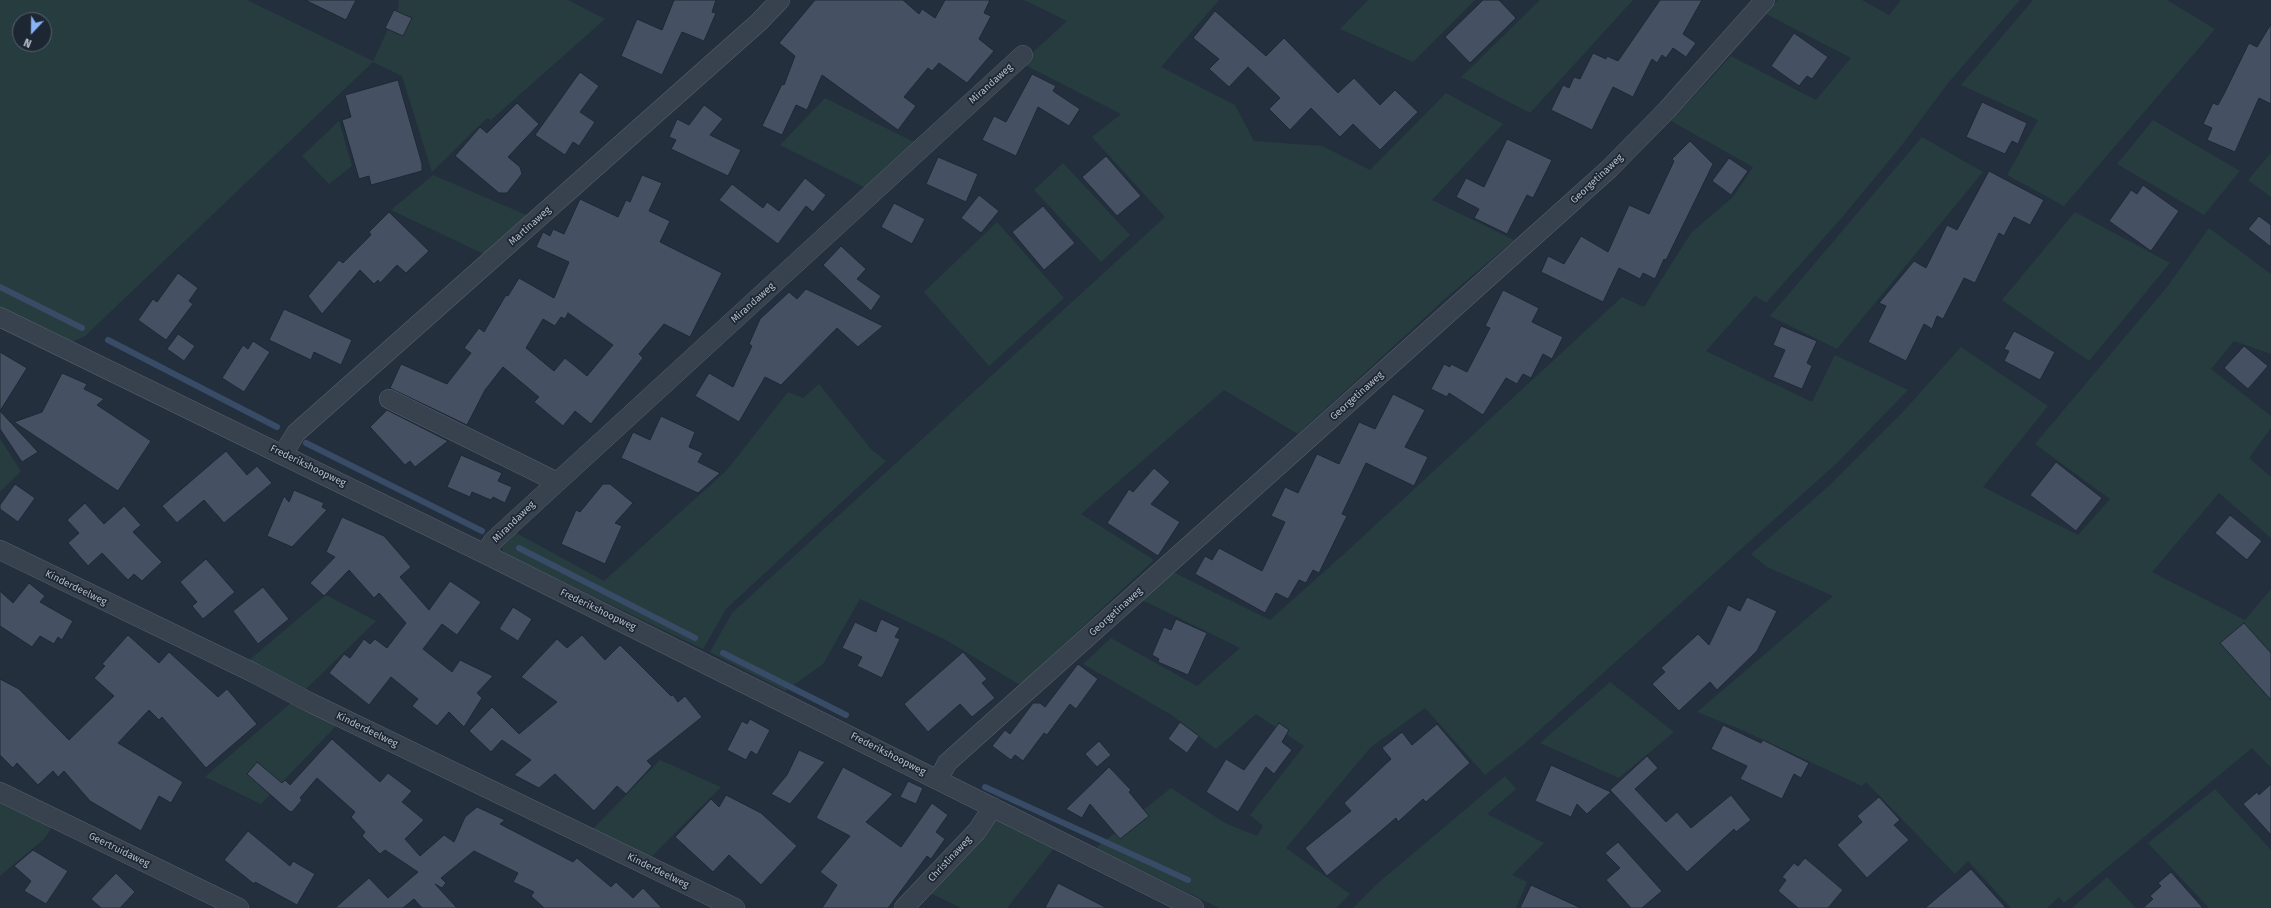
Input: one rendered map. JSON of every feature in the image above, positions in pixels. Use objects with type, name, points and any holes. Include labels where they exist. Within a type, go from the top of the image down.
[{"type":"street","name":"Martinaweg","points":[[283,454],[296,434],[753,27],[780,0]]},
{"type":"street","name":"Georgetinaweg","points":[[938,780],[947,763],[1609,169],[1667,110],[1765,0]]},
{"type":"street","name":"Mirandaweg","points":[[485,554],[493,541],[1023,55]]},
{"type":"street","name":"Frederikshoopweg","points":[[0,317],[283,454],[1194,908]]},
{"type":"street","points":[[388,400],[557,482]]},
{"type":"street","name":"Kinderdeelweg","points":[[0,550],[735,908]]},
{"type":"street","name":"Geertruidaweg","points":[[0,792],[239,908]]},
{"type":"street","name":"Christinaweg","points":[[904,908],[977,831],[993,808]]},
{"type":"green space","points":[[0,0],[247,0],[373,61],[399,6],[398,0],[568,0],[605,19],[491,120],[487,118],[432,172],[402,76],[373,62],[85,336],[72,342],[0,308]]},
{"type":"green space","points":[[1024,0],[1219,0],[1161,67],[1235,105],[1254,141],[1322,146],[1370,170],[1446,93],[1503,124],[1432,200],[1514,240],[1446,298],[1298,434],[1224,390],[1081,514],[1154,560],[1020,685],[946,640],[860,599],[823,664],[785,691],[710,652],[732,613],[1165,217],[1092,137],[1121,114],[1021,63],[1067,21]]},
{"type":"green space","points":[[1368,0],[1475,0],[1413,62],[1340,29]]},
{"type":"green space","points":[[1540,0],[1633,0],[1530,113],[1461,77]]},
{"type":"green space","points":[[1778,0],[1862,0],[1889,15],[1901,0],[2020,0],[1948,83],[1902,145],[1844,215],[1766,303],[1755,296],[1706,351],[1812,402],[1835,355],[1908,390],[1837,463],[1523,745],[1485,775],[1425,708],[1371,747],[1286,848],[1350,894],[1336,908],[1219,908],[1096,848],[1171,788],[1225,823],[1257,836],[1263,826],[1250,815],[1304,746],[1256,714],[1216,749],[1170,714],[1083,664],[1111,638],[1197,686],[1240,648],[1140,599],[1171,571],[1270,620],[1345,553],[1622,297],[1644,307],[1691,233],[1733,197],[1753,167],[1671,121],[1731,56],[1816,100],[1851,58],[1766,14]]},
{"type":"green space","points":[[2033,0],[2167,0],[2215,29],[2064,206],[2007,175],[2038,120],[1961,85]]},
{"type":"green space","points":[[825,98],[918,144],[868,189],[780,145]]},
{"type":"green space","points":[[2153,120],[2240,171],[2204,215],[2117,164]]},
{"type":"green space","points":[[339,121],[352,166],[329,184],[302,156]]},
{"type":"green space","points":[[1922,137],[1983,172],[1837,349],[1770,316]]},
{"type":"green space","points":[[2271,153],[2271,197],[2248,180]]},
{"type":"green space","points":[[1063,163],[1130,235],[1101,262],[1034,190]]},
{"type":"green space","points":[[433,175],[531,217],[488,256],[391,210]]},
{"type":"green space","points":[[2075,212],[2170,263],[2089,361],[2002,300]]},
{"type":"green space","points":[[997,222],[1064,298],[989,366],[924,292]]},
{"type":"green space","points":[[2209,228],[2271,274],[2271,354],[2234,341],[2211,369],[2271,416],[2271,428],[2249,458],[2271,477],[2271,538],[2219,493],[2152,572],[2245,620],[2271,589],[2271,768],[2252,748],[2064,903],[2059,897],[2047,908],[2011,908],[1968,861],[1955,874],[1866,782],[1862,786],[1742,730],[1697,712],[1833,596],[1767,567],[1751,554],[1831,484],[1902,413],[1961,347],[2048,406],[1983,487],[2078,535],[2110,499],[2035,444],[2167,287]]},
{"type":"green space","points":[[819,384],[871,449],[886,461],[726,609],[703,649],[504,553],[501,545],[511,530],[604,581],[727,470],[788,392],[803,398]]},
{"type":"green space","points":[[0,439],[21,471],[0,492]]},
{"type":"green space","points":[[326,595],[376,621],[306,689],[247,662]]},
{"type":"green space","points":[[1610,682],[1674,732],[1619,778],[1540,743]]},
{"type":"green space","points":[[293,701],[338,724],[261,804],[205,777]]},
{"type":"green space","points":[[660,760],[721,787],[648,860],[590,832]]},
{"type":"green space","points":[[1505,776],[1516,789],[1487,814],[1544,843],[1512,875],[1527,882],[1516,908],[1353,908],[1378,883]]},
{"type":"green space","points":[[2215,789],[2271,850],[2271,908],[2209,908],[2148,843]]},
{"type":"green space","points":[[0,798],[53,825],[45,838],[0,876]]},
{"type":"green space","points":[[997,820],[1055,847],[1007,908],[961,908],[928,892],[991,822]]},
{"type":"green space","points":[[2107,877],[2136,908],[2072,908]]},
{"type":"building","points":[[305,0],[356,0],[346,20]]},
{"type":"building","points":[[674,0],[716,0],[712,12],[716,13],[704,41],[682,32],[662,75],[621,56],[637,19],[662,30]]},
{"type":"building","points":[[815,0],[903,0],[919,14],[922,9],[935,18],[945,0],[990,0],[984,13],[991,16],[979,39],[994,51],[967,83],[939,63],[932,71],[928,68],[904,97],[916,106],[898,130],[822,75],[807,110],[796,105],[782,135],[762,126],[782,84],[784,85],[795,56],[779,43]]},
{"type":"building","points":[[1483,0],[1499,0],[1516,18],[1470,63],[1445,37]]},
{"type":"building","points":[[1660,0],[1702,0],[1683,34],[1696,43],[1686,57],[1673,48],[1666,58],[1662,55],[1657,63],[1652,59],[1633,97],[1613,87],[1592,130],[1551,110],[1563,85],[1569,88],[1574,77],[1580,79],[1593,53],[1606,59],[1607,56],[1618,61]]},
{"type":"building","points":[[394,10],[412,18],[403,36],[385,28]]},
{"type":"building","points":[[1215,11],[1266,56],[1284,38],[1338,93],[1354,78],[1380,105],[1395,90],[1418,112],[1380,150],[1353,124],[1340,137],[1311,108],[1290,130],[1269,109],[1280,98],[1248,67],[1229,87],[1209,69],[1219,59],[1193,38]]},
{"type":"building","points":[[2271,24],[2271,104],[2259,98],[2235,152],[2207,140],[2212,128],[2203,124],[2213,103],[2218,105],[2249,43],[2257,47]]},
{"type":"building","points":[[1794,33],[1828,57],[1812,79],[1807,76],[1799,86],[1771,66]]},
{"type":"building","points":[[580,72],[599,86],[580,112],[595,122],[579,146],[573,142],[565,155],[535,135]]},
{"type":"building","points":[[1032,74],[1056,86],[1053,91],[1080,109],[1069,126],[1038,107],[1016,156],[982,140],[994,116],[1006,122]]},
{"type":"building","points":[[398,80],[422,164],[422,171],[371,185],[369,176],[359,179],[342,120],[351,117],[345,95]]},
{"type":"building","points":[[1982,102],[2027,123],[2018,144],[2012,141],[2005,154],[1966,137]]},
{"type":"building","points":[[517,103],[539,124],[508,157],[520,167],[522,174],[507,193],[499,193],[455,156],[480,127],[487,133]]},
{"type":"building","points":[[704,105],[723,119],[710,135],[741,150],[728,176],[671,149],[676,140],[669,137],[677,119],[689,125]]},
{"type":"building","points":[[1507,139],[1552,160],[1533,198],[1527,195],[1507,234],[1474,218],[1479,209],[1456,197],[1466,178],[1484,187]]},
{"type":"building","points":[[1690,141],[1713,164],[1666,260],[1664,259],[1655,279],[1643,273],[1640,279],[1619,268],[1603,302],[1541,272],[1548,256],[1564,264],[1581,236],[1608,252],[1629,205],[1649,214],[1674,161],[1672,159]]},
{"type":"building","points":[[1106,156],[1141,196],[1117,216],[1082,177]]},
{"type":"building","points":[[938,157],[978,174],[966,202],[926,184]]},
{"type":"building","points":[[1729,158],[1748,171],[1731,195],[1712,181]]},
{"type":"building","points":[[1989,171],[2044,200],[2030,225],[2014,217],[2004,236],[1999,233],[1975,283],[1964,278],[1943,319],[1937,316],[1932,329],[1924,324],[1906,361],[1868,342],[1886,306],[1879,303],[1914,261],[1926,268],[1947,225],[1957,230]]},
{"type":"building","points":[[642,175],[662,183],[649,211],[670,221],[660,242],[722,273],[690,337],[664,324],[639,354],[643,358],[591,424],[575,411],[563,426],[534,402],[539,397],[503,367],[485,390],[467,425],[390,388],[401,364],[447,384],[471,353],[464,348],[479,328],[484,332],[506,295],[508,296],[519,278],[554,298],[569,262],[536,247],[543,232],[550,236],[553,229],[564,234],[580,199],[618,217],[626,200],[630,202]],"holes":[[[568,313],[613,345],[587,376],[565,358],[554,371],[526,348],[543,319],[555,326],[561,317],[565,319]]]},
{"type":"building","points":[[805,178],[826,195],[813,212],[806,206],[778,244],[719,200],[732,184],[763,208],[767,202],[779,211]]},
{"type":"building","points":[[2143,185],[2179,211],[2151,251],[2109,221],[2131,190],[2137,194]]},
{"type":"building","points":[[979,195],[999,211],[981,233],[961,218]]},
{"type":"building","points":[[894,203],[925,219],[912,244],[881,227]]},
{"type":"building","points":[[1043,206],[1075,243],[1044,270],[1012,232]]},
{"type":"building","points":[[389,212],[429,251],[406,273],[397,265],[380,283],[378,280],[374,284],[360,270],[322,314],[308,296],[339,260],[343,263],[371,235],[369,232]]},
{"type":"building","points":[[2259,216],[2271,225],[2271,247],[2248,229]]},
{"type":"building","points":[[841,246],[866,269],[857,279],[881,296],[871,311],[823,265]]},
{"type":"building","points":[[178,273],[198,288],[189,301],[193,304],[166,340],[138,320],[153,299],[157,302]]},
{"type":"building","points":[[806,289],[883,326],[858,347],[837,328],[781,385],[765,377],[739,422],[695,396],[709,373],[733,387],[752,346],[749,344],[760,319],[789,292],[797,299]]},
{"type":"building","points":[[1503,290],[1539,308],[1532,322],[1563,337],[1552,359],[1543,354],[1531,378],[1523,374],[1517,384],[1506,378],[1483,415],[1449,393],[1447,397],[1431,389],[1444,364],[1450,367],[1451,364],[1467,372],[1490,328],[1485,326]]},
{"type":"building","points":[[284,309],[352,340],[341,365],[314,352],[311,360],[269,340]]},
{"type":"building","points":[[1781,326],[1817,341],[1807,363],[1812,366],[1802,389],[1773,377],[1785,350],[1773,345]]},
{"type":"building","points":[[2014,331],[2055,352],[2040,380],[2004,361],[2009,351],[2004,349]]},
{"type":"building","points":[[178,334],[195,346],[184,361],[167,349]]},
{"type":"building","points":[[253,341],[270,352],[244,392],[222,378],[243,345],[248,349]]},
{"type":"building","points":[[2244,346],[2268,366],[2248,389],[2224,368]]},
{"type":"building","points":[[0,352],[27,368],[0,411]]},
{"type":"building","points":[[62,373],[87,384],[84,389],[104,399],[97,405],[151,441],[118,491],[14,422],[42,412]]},
{"type":"building","points":[[1393,394],[1425,410],[1405,447],[1428,457],[1414,486],[1366,463],[1342,514],[1347,516],[1319,573],[1313,570],[1306,583],[1299,580],[1288,599],[1276,593],[1265,613],[1195,574],[1205,556],[1212,560],[1219,548],[1262,571],[1285,522],[1271,516],[1285,487],[1298,493],[1317,454],[1339,464],[1359,422],[1375,429]]},
{"type":"building","points":[[387,410],[448,441],[415,467],[410,461],[405,465],[370,427]]},
{"type":"building","points":[[0,411],[38,452],[22,462],[0,429]]},
{"type":"building","points":[[661,416],[695,432],[689,447],[703,453],[698,462],[720,473],[698,493],[621,458],[633,432],[650,440]]},
{"type":"building","points":[[226,451],[247,475],[257,466],[272,483],[224,523],[204,500],[177,523],[162,506]]},
{"type":"building","points":[[461,455],[502,473],[498,481],[512,487],[505,503],[493,497],[491,500],[472,492],[470,497],[447,487]]},
{"type":"building","points":[[2056,462],[2102,498],[2076,531],[2030,495]]},
{"type":"building","points":[[1154,468],[1170,482],[1151,504],[1180,522],[1158,556],[1107,523],[1129,489],[1133,492]]},
{"type":"building","points":[[15,484],[35,498],[18,522],[0,509],[0,505]]},
{"type":"building","points":[[603,484],[610,484],[633,503],[615,523],[622,526],[605,564],[561,544],[576,510],[580,512]]},
{"type":"building","points":[[294,490],[324,503],[322,507],[327,510],[292,547],[267,536],[284,496],[289,502]]},
{"type":"building","points":[[85,503],[104,524],[124,506],[141,525],[133,532],[162,562],[142,581],[134,574],[128,580],[102,553],[88,566],[68,543],[79,533],[67,520]]},
{"type":"building","points":[[2230,515],[2262,541],[2247,560],[2215,533]]},
{"type":"building","points":[[342,517],[384,536],[411,567],[400,577],[429,610],[450,581],[481,602],[457,635],[442,624],[423,649],[452,672],[460,660],[493,676],[477,693],[482,698],[464,727],[449,712],[437,726],[412,706],[418,699],[391,677],[369,705],[329,673],[344,654],[350,658],[364,639],[370,644],[375,639],[387,648],[406,623],[379,593],[374,598],[349,570],[324,596],[310,583],[335,557],[326,552]]},
{"type":"building","points":[[206,559],[235,592],[203,619],[192,606],[197,602],[180,582]]},
{"type":"building","points":[[29,583],[45,596],[40,602],[73,621],[62,640],[58,637],[54,644],[40,636],[32,647],[0,626],[0,591],[13,603]]},
{"type":"building","points":[[263,587],[289,619],[258,644],[233,611]]},
{"type":"building","points":[[1747,597],[1777,611],[1757,651],[1717,690],[1710,682],[1679,711],[1652,684],[1665,672],[1661,668],[1698,634],[1709,645],[1728,605],[1740,611]]},
{"type":"building","points":[[513,607],[532,619],[518,641],[499,629]]},
{"type":"building","points":[[881,619],[900,628],[895,637],[900,639],[882,678],[857,666],[862,657],[842,648],[855,622],[876,632]]},
{"type":"building","points":[[1176,619],[1207,633],[1188,675],[1158,662],[1159,659],[1152,655],[1164,627],[1171,630]]},
{"type":"building","points":[[2244,623],[2271,653],[2271,700],[2220,643]]},
{"type":"building","points":[[128,635],[159,663],[169,652],[218,697],[227,689],[257,724],[206,768],[162,717],[159,720],[149,710],[118,743],[183,782],[171,803],[159,796],[141,831],[90,801],[64,771],[58,777],[53,771],[38,785],[17,763],[13,768],[0,755],[0,679],[19,689],[69,740],[114,696],[94,678],[105,666],[102,664]]},
{"type":"building","points":[[582,635],[605,660],[620,645],[671,696],[673,695],[678,702],[685,696],[702,717],[647,761],[652,766],[626,794],[617,786],[594,811],[555,774],[539,788],[514,775],[531,760],[502,740],[491,752],[469,731],[492,707],[519,734],[557,702],[521,677],[557,639],[567,648]]},
{"type":"building","points":[[963,652],[987,679],[982,683],[995,698],[972,717],[960,704],[928,732],[904,704]]},
{"type":"building","points":[[1078,664],[1098,679],[1076,709],[1070,704],[1047,735],[1044,733],[1023,761],[1015,755],[1011,760],[992,746],[1005,730],[1010,734],[1033,703],[1040,703],[1045,707]]},
{"type":"building","points":[[750,719],[770,730],[757,755],[751,751],[746,760],[727,750],[742,721],[747,724]]},
{"type":"building","points":[[1180,722],[1199,736],[1187,753],[1168,739]]},
{"type":"building","points":[[1279,723],[1289,730],[1282,742],[1292,750],[1274,774],[1266,767],[1238,812],[1206,792],[1226,759],[1244,770]]},
{"type":"building","points":[[1437,724],[1470,763],[1426,802],[1423,799],[1398,822],[1396,818],[1327,876],[1305,848],[1351,811],[1344,803],[1391,759],[1382,748],[1402,732],[1412,745]]},
{"type":"building","points":[[1723,725],[1761,743],[1763,740],[1809,763],[1801,778],[1794,774],[1782,799],[1740,779],[1747,766],[1711,749]]},
{"type":"building","points":[[332,739],[380,782],[388,773],[412,791],[402,802],[424,820],[405,839],[420,856],[444,835],[454,842],[465,817],[477,807],[505,820],[500,824],[573,862],[577,858],[611,887],[616,882],[633,898],[643,888],[662,908],[544,908],[531,896],[534,892],[513,882],[518,873],[474,851],[441,878],[446,883],[442,888],[435,884],[457,908],[422,908],[414,899],[403,908],[335,908],[369,878],[388,898],[418,872],[385,850],[380,854],[362,836],[365,832],[351,817],[355,812],[317,778],[300,798],[302,800],[292,812],[247,774],[257,762],[282,783],[285,780],[290,785]]},
{"type":"building","points":[[1099,741],[1111,755],[1097,767],[1085,754]]},
{"type":"building","points":[[799,750],[825,762],[790,804],[771,794],[787,775]]},
{"type":"building","points":[[1647,756],[1658,768],[1635,789],[1666,822],[1677,812],[1691,828],[1731,795],[1751,820],[1736,832],[1734,829],[1687,872],[1610,790]]},
{"type":"building","points":[[1551,765],[1611,792],[1587,814],[1577,804],[1571,817],[1535,801]]},
{"type":"building","points":[[843,767],[893,794],[866,822],[901,847],[932,803],[948,815],[936,832],[945,839],[931,859],[927,856],[888,908],[822,908],[837,885],[820,872],[850,836],[816,818]]},
{"type":"building","points":[[1109,767],[1131,790],[1129,792],[1149,816],[1120,839],[1090,804],[1082,818],[1066,809]]},
{"type":"building","points":[[908,781],[923,788],[916,804],[900,797]]},
{"type":"building","points":[[2271,784],[2271,835],[2243,804],[2257,792],[2259,795]]},
{"type":"building","points":[[726,795],[761,813],[797,846],[761,885],[729,855],[713,872],[675,837],[711,799],[719,807]]},
{"type":"building","points":[[1879,797],[1900,820],[1894,825],[1909,840],[1867,878],[1837,845],[1862,822],[1857,816]]},
{"type":"building","points":[[248,831],[290,866],[293,861],[315,874],[297,905],[255,882],[254,884],[224,860]]},
{"type":"building","points":[[1618,842],[1662,891],[1642,908],[1631,908],[1606,880],[1620,868],[1605,853]]},
{"type":"building","points":[[33,850],[68,871],[46,904],[24,891],[31,881],[14,866]]},
{"type":"building","points":[[1805,858],[1843,890],[1828,908],[1798,908],[1778,891],[1786,880],[1782,877],[1794,863],[1798,866]]},
{"type":"building","points":[[1971,869],[2006,908],[1925,908]]},
{"type":"building","points":[[2171,872],[2203,908],[2143,908],[2153,899],[2150,896],[2161,886],[2158,883]]},
{"type":"building","points":[[116,873],[135,892],[120,908],[101,908],[91,899]]},
{"type":"building","points":[[1058,883],[1107,908],[1045,908]]},
{"type":"building","points":[[1531,885],[1581,908],[1520,908]]},
{"type":"waterway","points":[[0,287],[82,328]]},
{"type":"waterway","points":[[108,340],[277,427]]},
{"type":"waterway","points":[[306,443],[482,531]]},
{"type":"waterway","points":[[519,548],[695,638]]},
{"type":"waterway","points":[[723,653],[846,715]]},
{"type":"waterway","points":[[985,787],[1188,880]]}]
